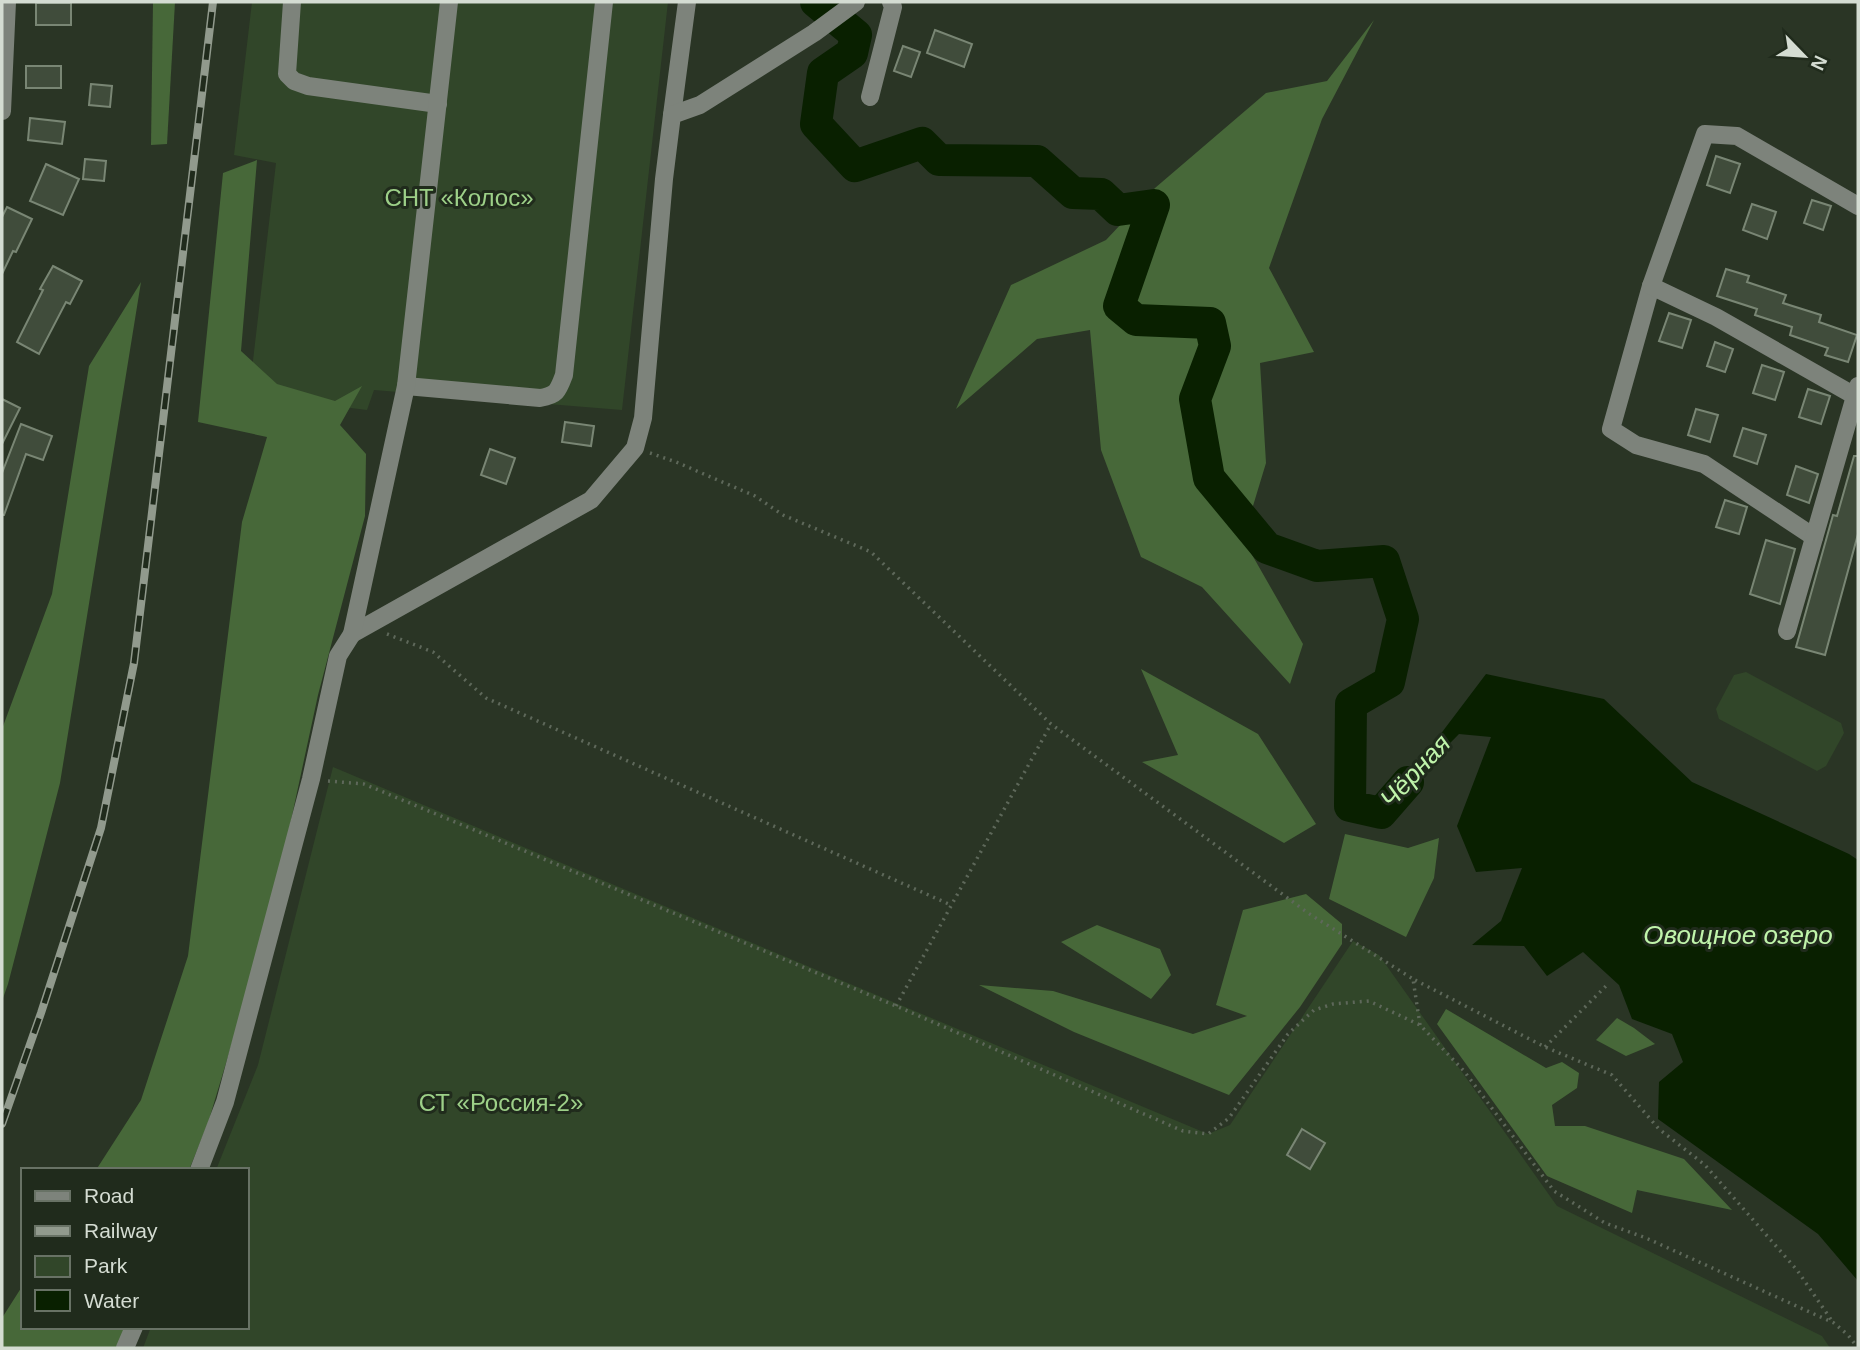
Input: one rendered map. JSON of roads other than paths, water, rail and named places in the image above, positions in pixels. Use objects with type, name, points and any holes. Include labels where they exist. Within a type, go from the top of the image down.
[{"type":"street","points":[[2,111],[7,2]]},
{"type":"street","points":[[292,2],[287,74],[294,81],[308,86],[438,104]]},
{"type":"street","points":[[359,630],[406,386],[449,2]]},
{"type":"street","points":[[406,386],[540,398],[552,396],[559,389],[564,375],[604,2]]},
{"type":"street","points":[[200,1168],[225,1102],[311,779],[338,656],[359,630],[590,500],[635,449],[643,418],[664,179],[687,2]]},
{"type":"street","points":[[870,97],[893,7],[891,2]]},
{"type":"street","points":[[672,115],[700,105],[814,33],[854,4]]},
{"type":"street","points":[[1814,537],[1704,464],[1636,445],[1611,429],[1651,286],[1704,134],[1737,136],[1858,206]]},
{"type":"street","points":[[1651,286],[1857,391],[1787,631]]},
{"type":"street","points":[[125,1348],[133,1329]]},
{"type":"water","name":"Овощное озеро","points":[[1486,674],[1604,699],[1692,782],[1858,860],[1858,1281],[1818,1234],[1658,1119],[1659,1082],[1683,1062],[1672,1034],[1632,1019],[1619,985],[1583,952],[1547,976],[1524,946],[1472,945],[1501,921],[1522,868],[1476,872],[1457,826],[1491,737],[1459,734],[1381,813]]},
{"type":"waterway","name":"Чёрная","points":[[816,2],[856,35],[852,53],[823,73],[816,124],[855,166],[922,143],[939,160],[1037,161],[1073,193],[1101,194],[1118,210],[1154,205],[1119,306],[1136,320],[1210,323],[1215,346],[1195,399],[1209,478],[1267,548],[1317,566],[1384,561],[1403,619],[1389,682],[1351,704],[1350,806],[1381,813],[1408,782]]},
{"type":"railway","points":[[2,1124],[101,828],[134,663],[213,2]]},
{"type":"park label","name":"СНТ «Колос»","points":[[459,198]]},
{"type":"park label","name":"СТ «Россия-2»","points":[[501,1103]]}]
